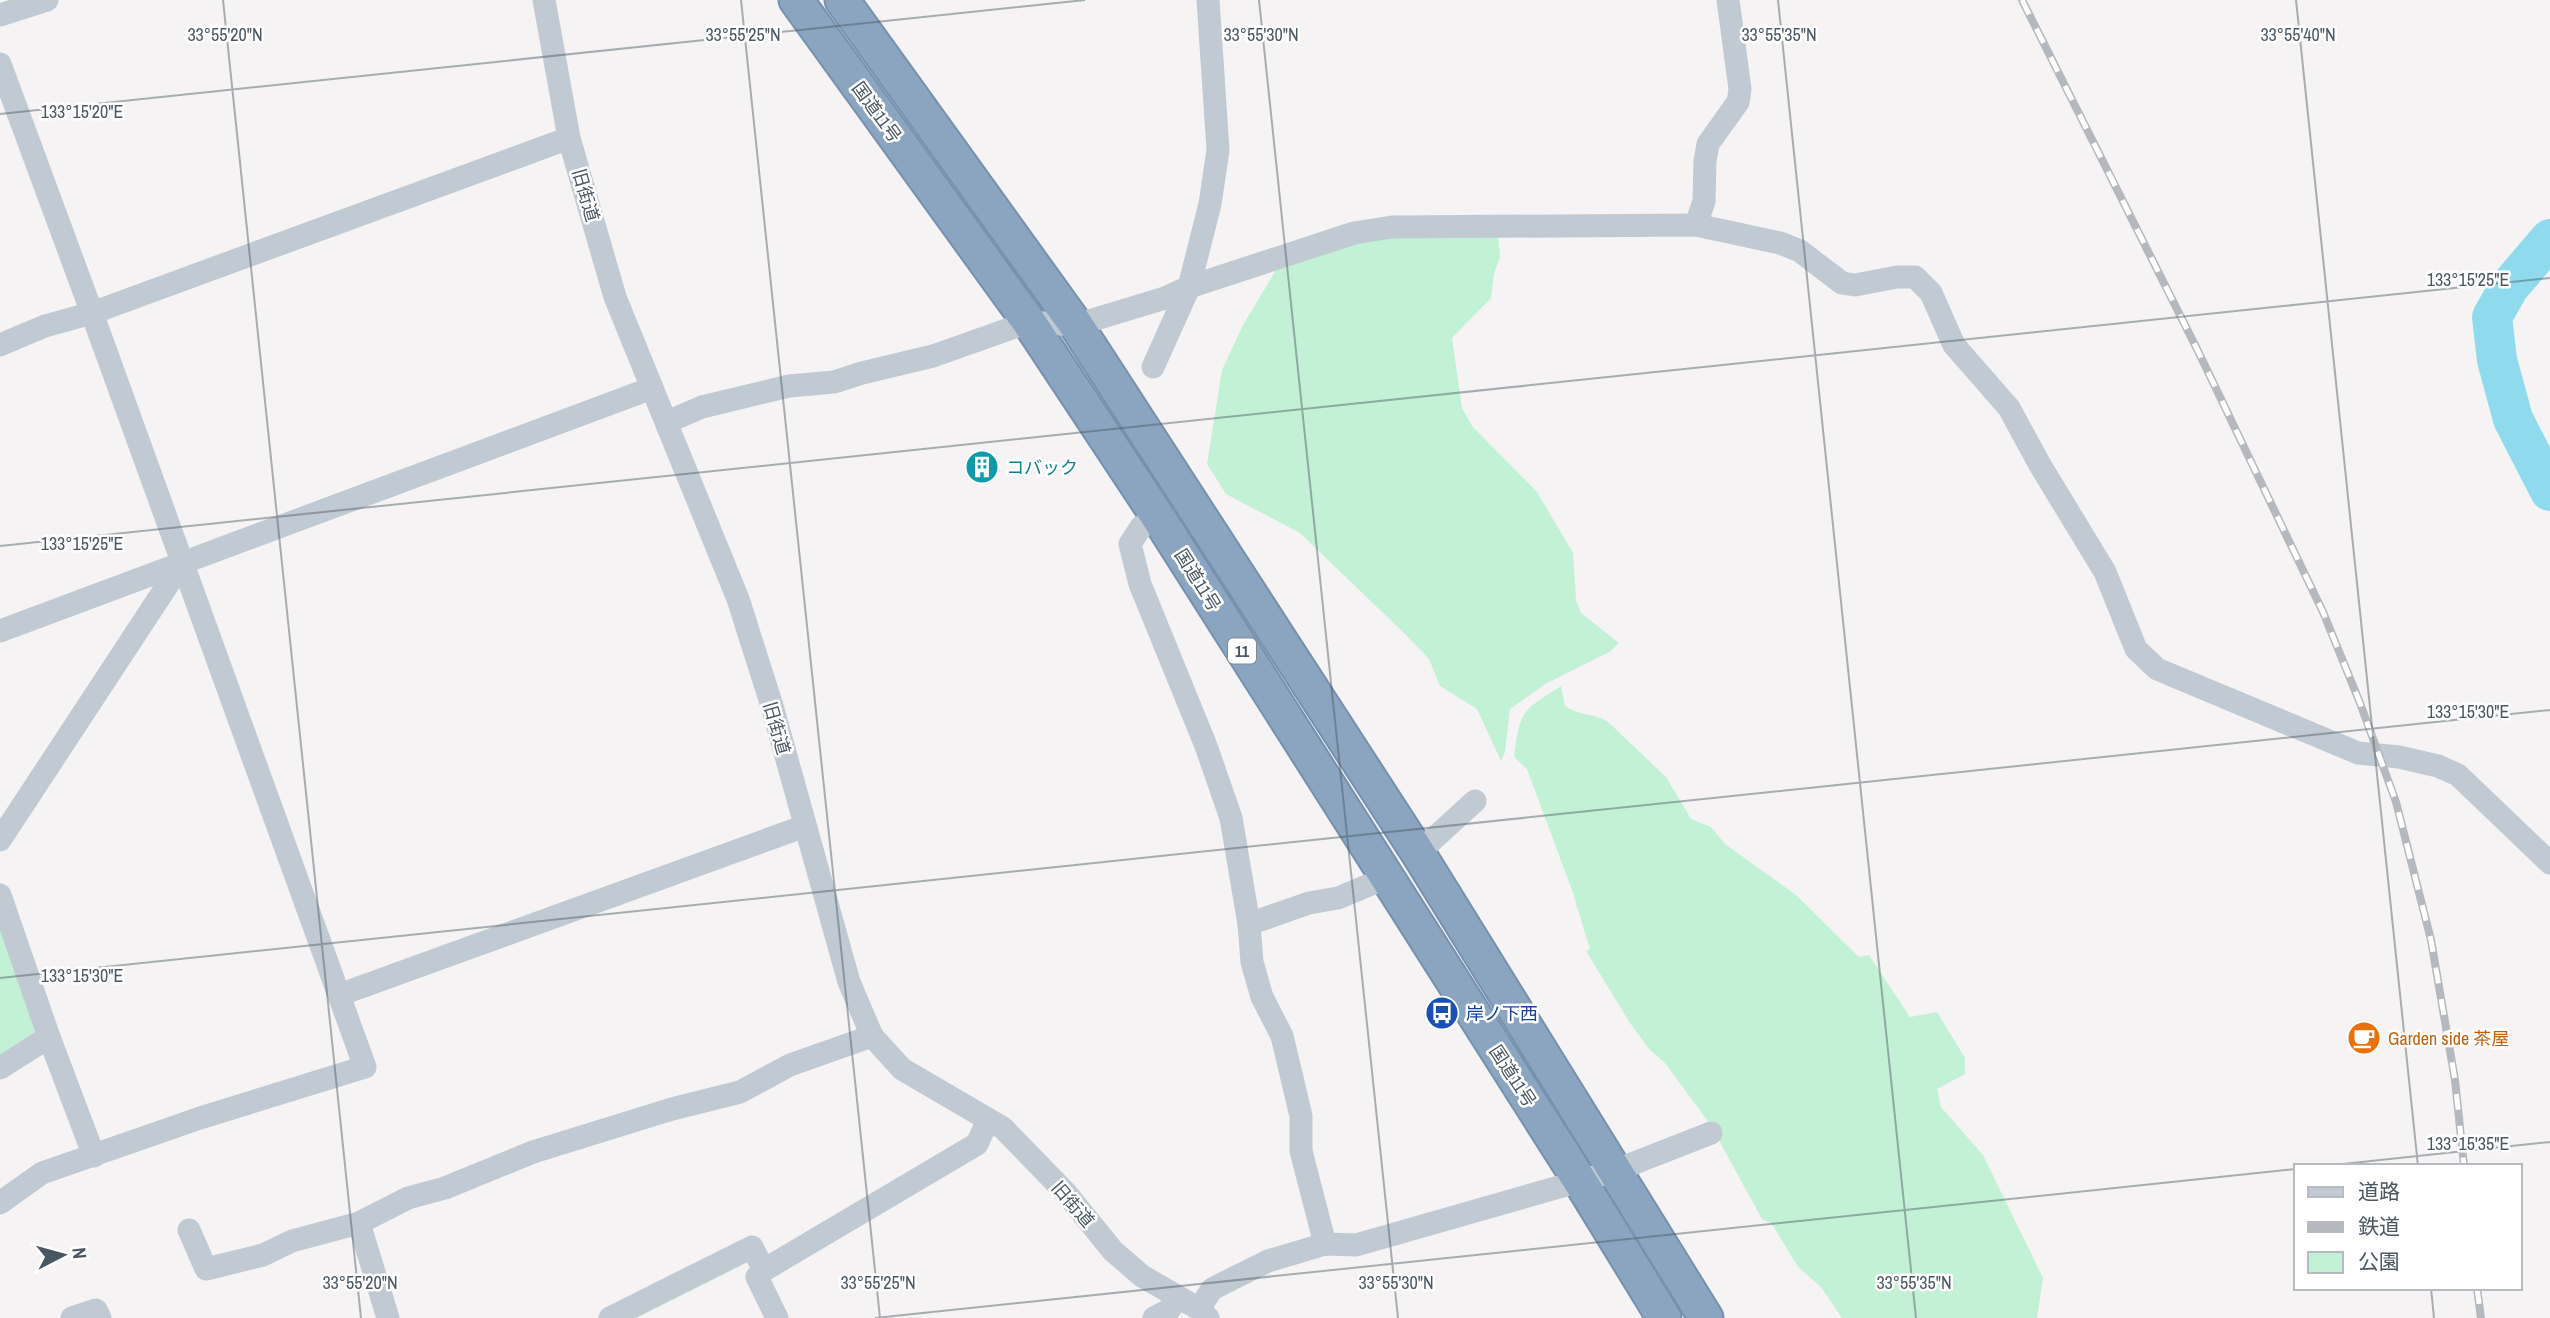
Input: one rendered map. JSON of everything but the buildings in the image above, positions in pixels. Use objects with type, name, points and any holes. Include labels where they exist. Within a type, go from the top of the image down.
[{"type":"highway","name":"国道11号","points":[[796,0],[1029,322],[1158,517],[1580,1181],[1664,1318]]},
{"type":"highway","name":"国道11号","points":[[842,0],[1076,325],[1418,853],[1706,1318]]},
{"type":"street","points":[[4,9],[47,0]]},
{"type":"street","name":"旧街道","points":[[544,0],[569,138],[615,297],[738,599],[849,982],[872,1037],[902,1069],[1003,1128],[1066,1193],[1113,1251],[1142,1276],[1204,1313]]},
{"type":"street","points":[[1153,367],[1189,287],[1210,204],[1218,150],[1209,0]]},
{"type":"street","points":[[1696,225],[1704,201],[1708,144],[1738,102],[1740,89],[1728,0]]},
{"type":"street","points":[[0,64],[365,1067],[201,1118],[42,1173],[0,1203]]},
{"type":"street","points":[[0,345],[45,326],[92,313],[569,138]]},
{"type":"street","points":[[667,422],[702,407],[789,386],[834,382],[933,356],[1029,322],[1076,325],[1354,233],[1392,227],[1696,225],[1790,247],[1800,251],[1842,283],[1855,285],[1897,277],[1915,277],[1931,293],[1954,345],[2009,408],[2039,465],[2105,572],[2136,649],[2157,669],[2358,753],[2399,757],[2438,766],[2458,775],[2550,863]]},
{"type":"street","points":[[0,631],[652,388]]},
{"type":"street","points":[[1158,517],[1141,527],[1130,544],[1140,584],[1206,746],[1231,818],[1249,924],[1252,962],[1262,997],[1282,1036],[1301,1116],[1301,1151],[1325,1244]]},
{"type":"street","points":[[0,840],[182,563]]},
{"type":"street","points":[[1418,853],[1475,801]]},
{"type":"street","points":[[339,995],[655,878],[805,826]]},
{"type":"street","points":[[1249,924],[1309,903],[1338,898],[1386,878]]},
{"type":"street","points":[[0,895],[94,1156]]},
{"type":"street","points":[[0,1068],[49,1037]]},
{"type":"street","points":[[190,1230],[206,1269],[263,1255],[292,1241],[359,1223],[408,1198],[445,1188],[533,1152],[672,1109],[740,1092],[790,1065],[872,1037]]},
{"type":"street","points":[[777,1318],[757,1278],[764,1270],[977,1144],[988,1120]]},
{"type":"street","points":[[1204,1313],[1212,1289],[1268,1261],[1325,1244],[1356,1245],[1580,1181],[1614,1171],[1711,1133]]},
{"type":"street","points":[[359,1223],[388,1318]]},
{"type":"street","points":[[610,1318],[752,1247],[764,1270]]},
{"type":"street","points":[[1154,1318],[1169,1310],[1178,1298]]},
{"type":"street","points":[[72,1318],[96,1310],[100,1318]]},
{"type":"green space","points":[[1498,235],[1500,257],[1494,274],[1491,298],[1452,338],[1462,408],[1472,426],[1537,492],[1573,553],[1576,600],[1581,613],[1619,643],[1611,651],[1547,683],[1510,709],[1505,752],[1501,761],[1477,709],[1440,686],[1429,659],[1405,634],[1300,533],[1226,494],[1207,464],[1222,370],[1243,325],[1276,270],[1382,237]]},
{"type":"green space","points":[[1561,686],[1565,706],[1607,721],[1666,777],[1691,819],[1711,827],[1725,844],[1796,895],[1859,957],[1869,955],[1910,1017],[1937,1012],[1965,1058],[1965,1074],[1937,1089],[1941,1107],[1983,1155],[2043,1278],[2037,1318],[1842,1318],[1821,1287],[1798,1267],[1772,1224],[1762,1219],[1710,1124],[1665,1063],[1649,1049],[1630,1023],[1586,951],[1590,949],[1573,893],[1527,769],[1514,757],[1518,730],[1525,713]]},
{"type":"green space","points":[[0,928],[37,1032],[0,1058]]},
{"type":"waterway","points":[[2550,239],[2509,287],[2492,317],[2497,360],[2513,419],[2550,491]]},
{"type":"railway","points":[[2022,0],[2198,351],[2323,612],[2360,703],[2396,802],[2431,940],[2455,1080],[2464,1164]]},
{"type":"railway","points":[[2477,1290],[2481,1318]]},
{"type":"place","name":"コバック","points":[[982,467]]},
{"type":"place","name":"岸ノ下西","points":[[1442,1013]]},
{"type":"place","name":"Garden side 茶屋","points":[[2364,1038]]}]
